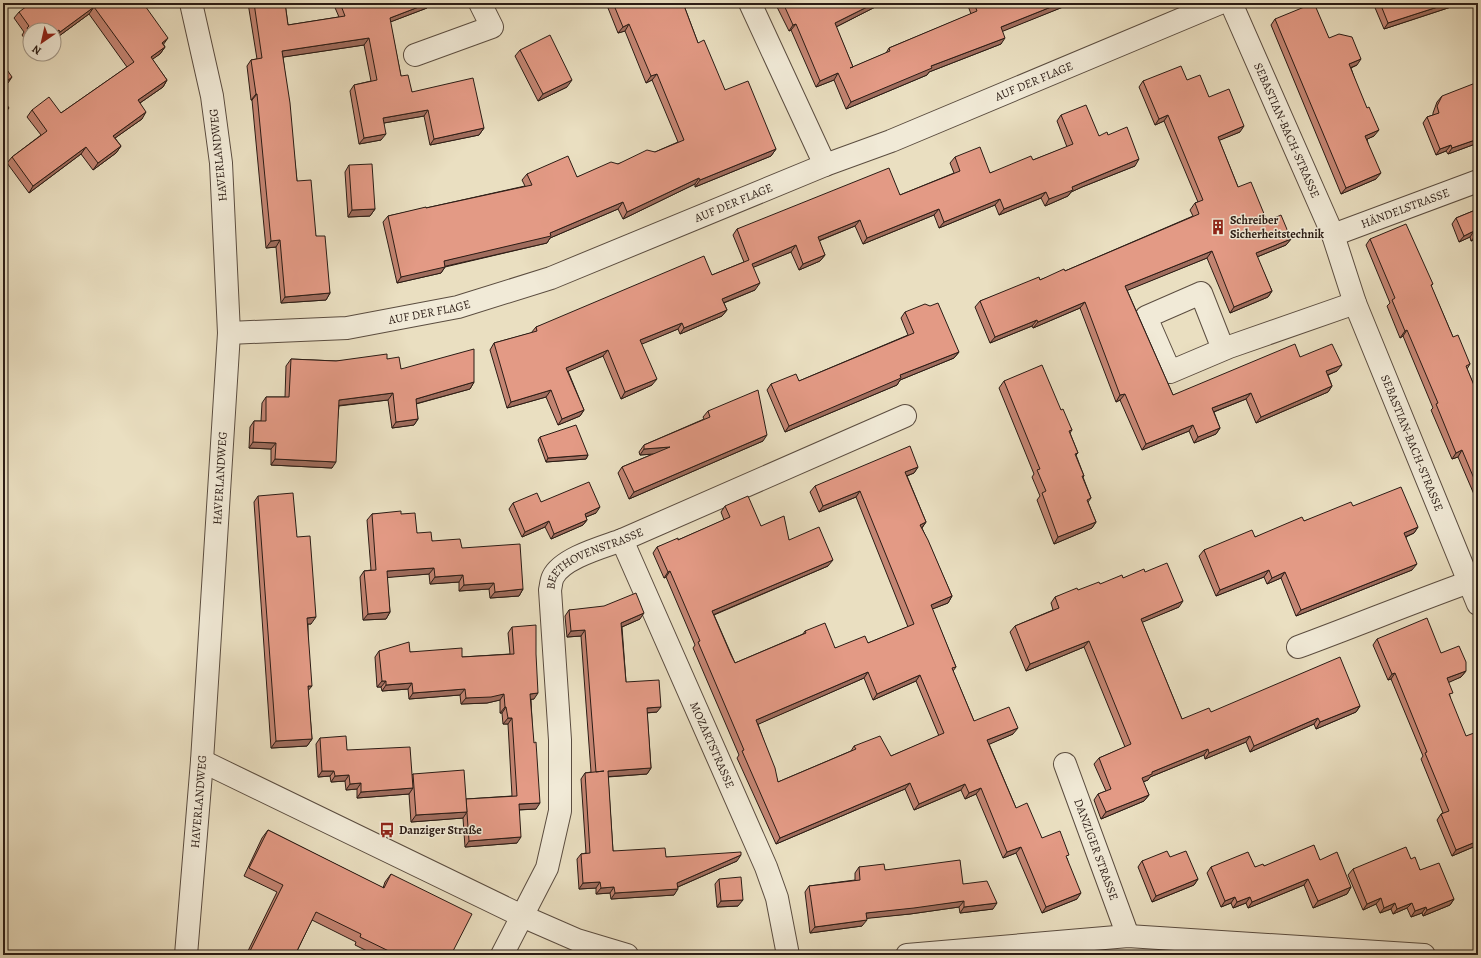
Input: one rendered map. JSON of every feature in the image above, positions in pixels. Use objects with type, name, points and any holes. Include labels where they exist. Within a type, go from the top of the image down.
[{"type":"street","name":"HAVERLANDWEG","points":[[186,955],[202,761],[229,333],[221,163],[212,96],[191,3]]},
{"type":"street","points":[[414,55],[492,28],[480,3]]},
{"type":"street","points":[[750,3],[825,165]]},
{"type":"street","name":"AUF DER FLAGE","points":[[229,333],[347,328],[458,307],[551,278],[825,165],[891,141],[1220,3]]},
{"type":"street","name":"SEBASTIAN-BACH-STRASSE","points":[[1231,3],[1333,235],[1355,303],[1478,604]]},
{"type":"street","name":"HÄNDELSTRASSE","points":[[1333,235],[1478,182]]},
{"type":"street","points":[[1223,349],[1355,303]]},
{"type":"street","name":"BEETHOVENSTRASSE","points":[[502,955],[547,868],[560,811],[560,740],[550,590],[553,577],[563,565],[581,556],[622,540],[905,416]]},
{"type":"street","name":"MOZARTSTRASSE","points":[[622,540],[766,867],[777,898],[788,955]]},
{"type":"street","points":[[1298,647],[1389,611],[1469,582]]},
{"type":"street","points":[[202,761],[522,916],[577,940],[627,955]]},
{"type":"street","name":"DANZIGER STRASSE","points":[[1065,764],[1128,936]]},
{"type":"street","points":[[907,955],[1128,936],[1424,955]]},
{"type":"building","points":[[31,3],[143,3],[168,38],[162,43],[165,47],[151,57],[167,80],[138,100],[146,112],[113,136],[121,146],[98,163],[86,147],[33,186],[12,157],[47,131],[32,110],[49,97],[61,113],[134,62],[94,7],[62,31],[62,22],[26,22],[19,12]]},
{"type":"building","points":[[254,3],[285,3],[288,25],[345,16],[340,3],[429,3],[390,18],[401,76],[408,75],[412,92],[473,78],[484,128],[434,139],[428,110],[383,118],[386,134],[364,138],[354,85],[377,80],[369,38],[282,51],[290,103],[297,181],[311,180],[316,236],[325,236],[330,293],[285,297],[280,240],[271,241],[257,94],[251,60],[262,58]]},
{"type":"building","points":[[613,3],[683,3],[698,43],[704,40],[725,90],[748,81],[776,149],[700,180],[699,178],[627,212],[623,202],[550,233],[551,236],[444,261],[445,267],[401,277],[388,216],[532,185],[527,174],[568,156],[577,177],[611,162],[618,164],[647,150],[655,152],[684,140],[657,74],[651,76],[629,24],[623,27]]},
{"type":"building","points":[[783,3],[875,3],[835,23],[853,67],[890,51],[889,48],[977,11],[974,3],[1061,3],[1001,27],[1005,38],[931,66],[932,68],[851,102],[838,73],[820,81],[796,24],[793,25]]},
{"type":"building","points":[[1314,3],[1329,38],[1339,34],[1352,37],[1361,59],[1349,64],[1367,108],[1369,107],[1379,130],[1365,136],[1381,173],[1346,188],[1275,19]]},
{"type":"building","points":[[1380,3],[1450,3],[1388,23]]},
{"type":"building","points":[[550,35],[572,80],[543,94],[520,50]]},
{"type":"building","points":[[3,64],[12,77],[3,84]]},
{"type":"building","points":[[1181,66],[1187,80],[1200,75],[1209,97],[1229,89],[1244,126],[1218,137],[1238,187],[1251,182],[1267,221],[1281,215],[1291,239],[1256,253],[1272,291],[1234,307],[1212,251],[1125,286],[1173,395],[1295,344],[1300,357],[1332,344],[1342,365],[1326,371],[1332,386],[1261,417],[1251,393],[1212,408],[1220,428],[1198,437],[1193,425],[1146,444],[1125,394],[1120,395],[1085,302],[1038,322],[1037,320],[995,337],[980,301],[1039,277],[1040,280],[1064,269],[1065,271],[1199,214],[1195,203],[1203,200],[1168,115],[1159,119],[1143,81]]},
{"type":"building","points":[[1478,82],[1478,139],[1452,148],[1451,145],[1440,149],[1427,117],[1439,113],[1437,106],[1442,96]]},
{"type":"building","points":[[3,99],[9,108],[3,112]]},
{"type":"building","points":[[1086,105],[1099,136],[1107,132],[1108,135],[1127,127],[1139,159],[1072,187],[1073,190],[1049,199],[1046,192],[1004,209],[1000,199],[944,222],[939,209],[867,238],[860,220],[818,237],[825,255],[803,264],[796,245],[752,264],[760,283],[722,299],[727,310],[684,328],[682,323],[640,340],[657,379],[625,392],[608,350],[566,368],[584,410],[562,419],[551,390],[511,402],[494,343],[537,331],[536,327],[704,256],[712,275],[749,260],[737,229],[889,168],[900,195],[960,171],[955,157],[980,147],[990,173],[1031,156],[1033,160],[1073,144],[1061,115]]},
{"type":"building","points":[[372,164],[375,209],[352,210],[349,165]]},
{"type":"building","points":[[1478,209],[1478,234],[1476,235],[1474,231],[1464,236],[1456,218]]},
{"type":"building","points":[[1406,224],[1433,284],[1431,285],[1453,337],[1458,335],[1470,364],[1466,366],[1478,395],[1478,488],[1462,450],[1456,453],[1436,404],[1438,403],[1407,330],[1405,331],[1392,300],[1395,298],[1370,239]]},
{"type":"building","points":[[938,303],[959,352],[900,375],[901,378],[789,426],[771,384],[796,374],[799,381],[914,333],[905,312],[925,304],[930,306]]},
{"type":"building","points":[[474,349],[474,382],[416,399],[418,419],[396,422],[393,393],[339,400],[336,462],[275,459],[276,443],[253,442],[254,421],[266,421],[266,397],[289,397],[291,359],[336,361],[387,354],[387,359],[399,357],[401,369]]},
{"type":"building","points":[[1042,365],[1061,410],[1063,409],[1072,430],[1069,431],[1078,453],[1075,454],[1091,498],[1087,500],[1096,522],[1058,537],[1042,493],[1046,491],[1037,470],[1040,469],[1004,381]]},
{"type":"building","points":[[758,390],[767,435],[634,492],[622,467],[670,447],[644,449],[644,445],[710,417],[708,411]]},
{"type":"building","points":[[576,425],[588,455],[548,458],[540,437]]},
{"type":"building","points":[[910,446],[918,467],[905,472],[926,522],[920,525],[952,596],[931,605],[956,667],[952,668],[974,721],[1009,707],[1018,728],[987,740],[1016,808],[1027,803],[1042,838],[1060,831],[1069,855],[1066,856],[1081,893],[1046,907],[1021,847],[1007,852],[981,788],[969,793],[965,784],[919,804],[910,783],[780,838],[742,751],[744,750],[698,642],[700,641],[670,571],[668,572],[657,547],[678,538],[678,540],[730,517],[725,506],[748,496],[761,526],[784,516],[789,540],[819,527],[833,560],[712,611],[735,663],[806,633],[805,631],[825,623],[835,648],[865,636],[868,643],[914,624],[860,491],[823,506],[815,486]],"holes":[[[868,672],[877,694],[920,675],[944,733],[891,756],[880,736],[854,746],[856,749],[778,782],[775,768],[756,720]]]},
{"type":"building","points":[[589,482],[600,507],[585,514],[587,520],[554,534],[549,521],[525,532],[513,503],[537,493],[541,502]]},
{"type":"building","points":[[1401,487],[1418,527],[1404,533],[1417,564],[1301,610],[1285,572],[1272,578],[1269,570],[1220,590],[1204,550],[1252,530],[1255,537],[1302,517],[1304,521],[1351,502],[1353,506]]},
{"type":"building","points":[[293,493],[297,537],[310,536],[316,617],[307,618],[312,686],[308,686],[312,739],[276,741],[258,496]]},
{"type":"building","points":[[401,511],[401,514],[415,513],[417,533],[431,532],[432,541],[460,539],[462,548],[520,544],[523,589],[495,592],[494,583],[464,585],[463,575],[435,577],[434,568],[387,571],[390,612],[368,614],[364,571],[376,570],[372,514]]},
{"type":"building","points":[[1167,563],[1183,601],[1141,619],[1182,719],[1209,708],[1211,712],[1340,657],[1360,706],[1320,722],[1318,718],[1254,746],[1250,736],[1209,753],[1208,749],[1152,772],[1152,774],[1142,778],[1149,795],[1106,812],[1098,794],[1111,789],[1099,758],[1131,744],[1089,641],[1030,664],[1015,626],[1059,608],[1055,597],[1077,588],[1078,590],[1099,582],[1100,584],[1122,575],[1123,578],[1144,569],[1145,572]]},
{"type":"building","points":[[636,593],[644,613],[621,623],[626,682],[659,680],[661,707],[647,708],[651,768],[608,771],[613,851],[665,848],[666,857],[741,852],[741,855],[677,883],[678,889],[615,893],[614,887],[601,888],[600,882],[583,883],[581,854],[590,853],[585,773],[596,772],[585,630],[571,631],[569,610],[604,606]]},
{"type":"building","points":[[1427,618],[1441,653],[1459,646],[1466,662],[1466,671],[1447,678],[1453,693],[1449,694],[1466,736],[1474,733],[1476,737],[1478,736],[1478,841],[1456,850],[1441,814],[1449,811],[1425,753],[1427,752],[1395,673],[1392,674],[1377,639]]},
{"type":"building","points":[[536,625],[538,693],[530,694],[534,743],[536,742],[540,803],[519,804],[521,837],[469,841],[466,799],[517,796],[512,718],[508,718],[504,694],[491,697],[466,698],[465,689],[413,693],[412,683],[386,685],[386,681],[382,681],[379,651],[409,642],[410,652],[462,648],[462,657],[514,654],[512,627]]},
{"type":"building","points":[[346,736],[347,750],[410,747],[413,788],[361,792],[361,783],[350,784],[349,775],[335,776],[334,771],[322,771],[320,738]]},
{"type":"building","points":[[464,770],[467,812],[416,815],[413,774]]},
{"type":"building","points":[[268,830],[384,888],[391,874],[472,914],[451,955],[397,955],[360,937],[361,934],[316,912],[295,955],[248,955],[283,885],[249,868]]},
{"type":"building","points":[[1314,845],[1320,860],[1337,852],[1351,887],[1318,901],[1308,879],[1252,902],[1250,897],[1237,902],[1235,897],[1225,901],[1211,867],[1248,852],[1255,867],[1263,864],[1264,866]]},
{"type":"building","points":[[1406,847],[1411,859],[1415,857],[1420,870],[1439,863],[1454,899],[1427,910],[1426,907],[1415,911],[1412,903],[1397,909],[1395,903],[1384,908],[1381,898],[1367,904],[1353,869]]},
{"type":"building","points":[[1167,851],[1170,857],[1186,851],[1198,879],[1156,896],[1142,861]]},
{"type":"building","points":[[960,860],[963,884],[987,881],[997,903],[964,907],[964,901],[866,913],[867,920],[815,927],[809,886],[860,880],[859,867],[884,864],[885,870]]},
{"type":"building","points":[[741,877],[743,900],[721,901],[719,879]]},
{"type":"place","name":"Schreiber Sicherheitstechnik","points":[[1218,227]]},
{"type":"place","name":"Danziger Straße","points":[[387,830]]}]
